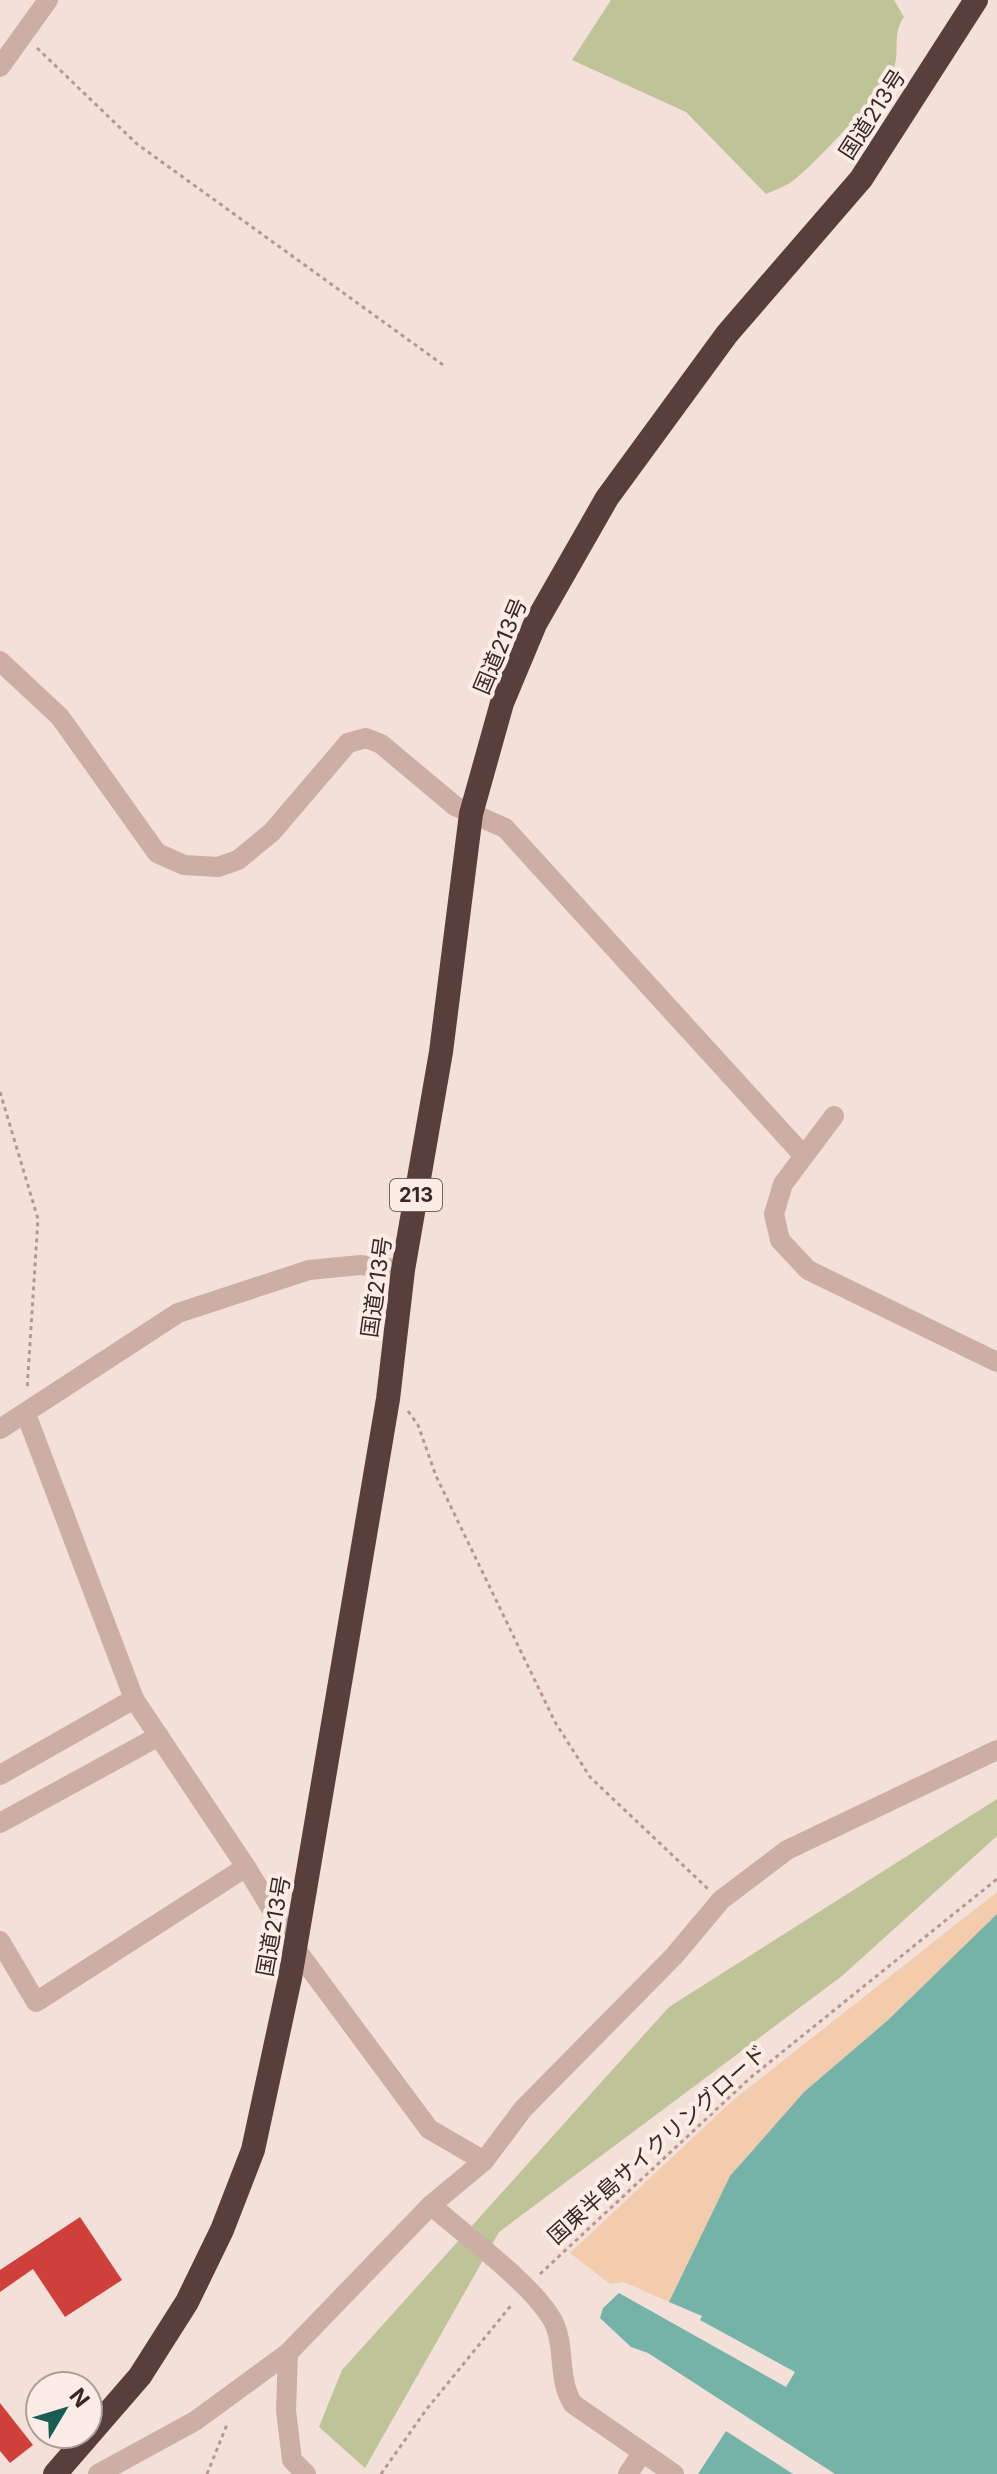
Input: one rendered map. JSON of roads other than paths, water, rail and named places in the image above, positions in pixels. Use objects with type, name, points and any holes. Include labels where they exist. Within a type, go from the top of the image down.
[{"type":"highway","name":"国道213号","points":[[55,2474],[140,2376],[208,2262],[253,2150],[279,2042],[388,1399],[403,1270],[441,1052],[471,814],[502,703],[535,624],[607,498],[727,334],[861,179],[976,0]]},
{"type":"street","points":[[0,67],[48,0]]},
{"type":"street","points":[[0,661],[60,717],[150,844],[167,860],[204,868],[238,860],[272,832],[338,752],[357,738],[381,744],[455,806],[505,828],[803,1155]]},
{"type":"street","points":[[834,1116],[783,1184],[774,1214],[780,1240],[800,1263],[997,1362]]},
{"type":"street","points":[[0,1429],[178,1313],[309,1270],[360,1265],[403,1270]]},
{"type":"street","points":[[26,1414],[134,1699],[246,1867],[295,1948],[429,2129],[484,2161]]},
{"type":"street","points":[[0,1775],[134,1699]]},
{"type":"street","points":[[0,1823],[159,1736]]},
{"type":"street","points":[[98,2474],[195,2421],[288,2353],[431,2205],[484,2161],[523,2109],[674,1956],[721,1900],[787,1850],[997,1750]]},
{"type":"street","points":[[0,1941],[36,2002],[246,1867]]},
{"type":"street","points":[[431,2205],[525,2288],[553,2321],[566,2389],[573,2404],[674,2474]]},
{"type":"street","points":[[288,2353],[286,2410],[292,2460],[306,2474]]},
{"type":"street","points":[[628,2474],[642,2453]]},
{"type":"water","points":[[997,1914],[997,2474],[835,2474],[648,2353],[631,2347],[600,2318],[603,2308],[619,2293],[786,2387],[795,2372],[700,2320],[702,2316],[669,2302],[730,2176],[804,2092],[887,2021]]},
{"type":"water","points":[[726,2431],[793,2474],[698,2474]]}]
